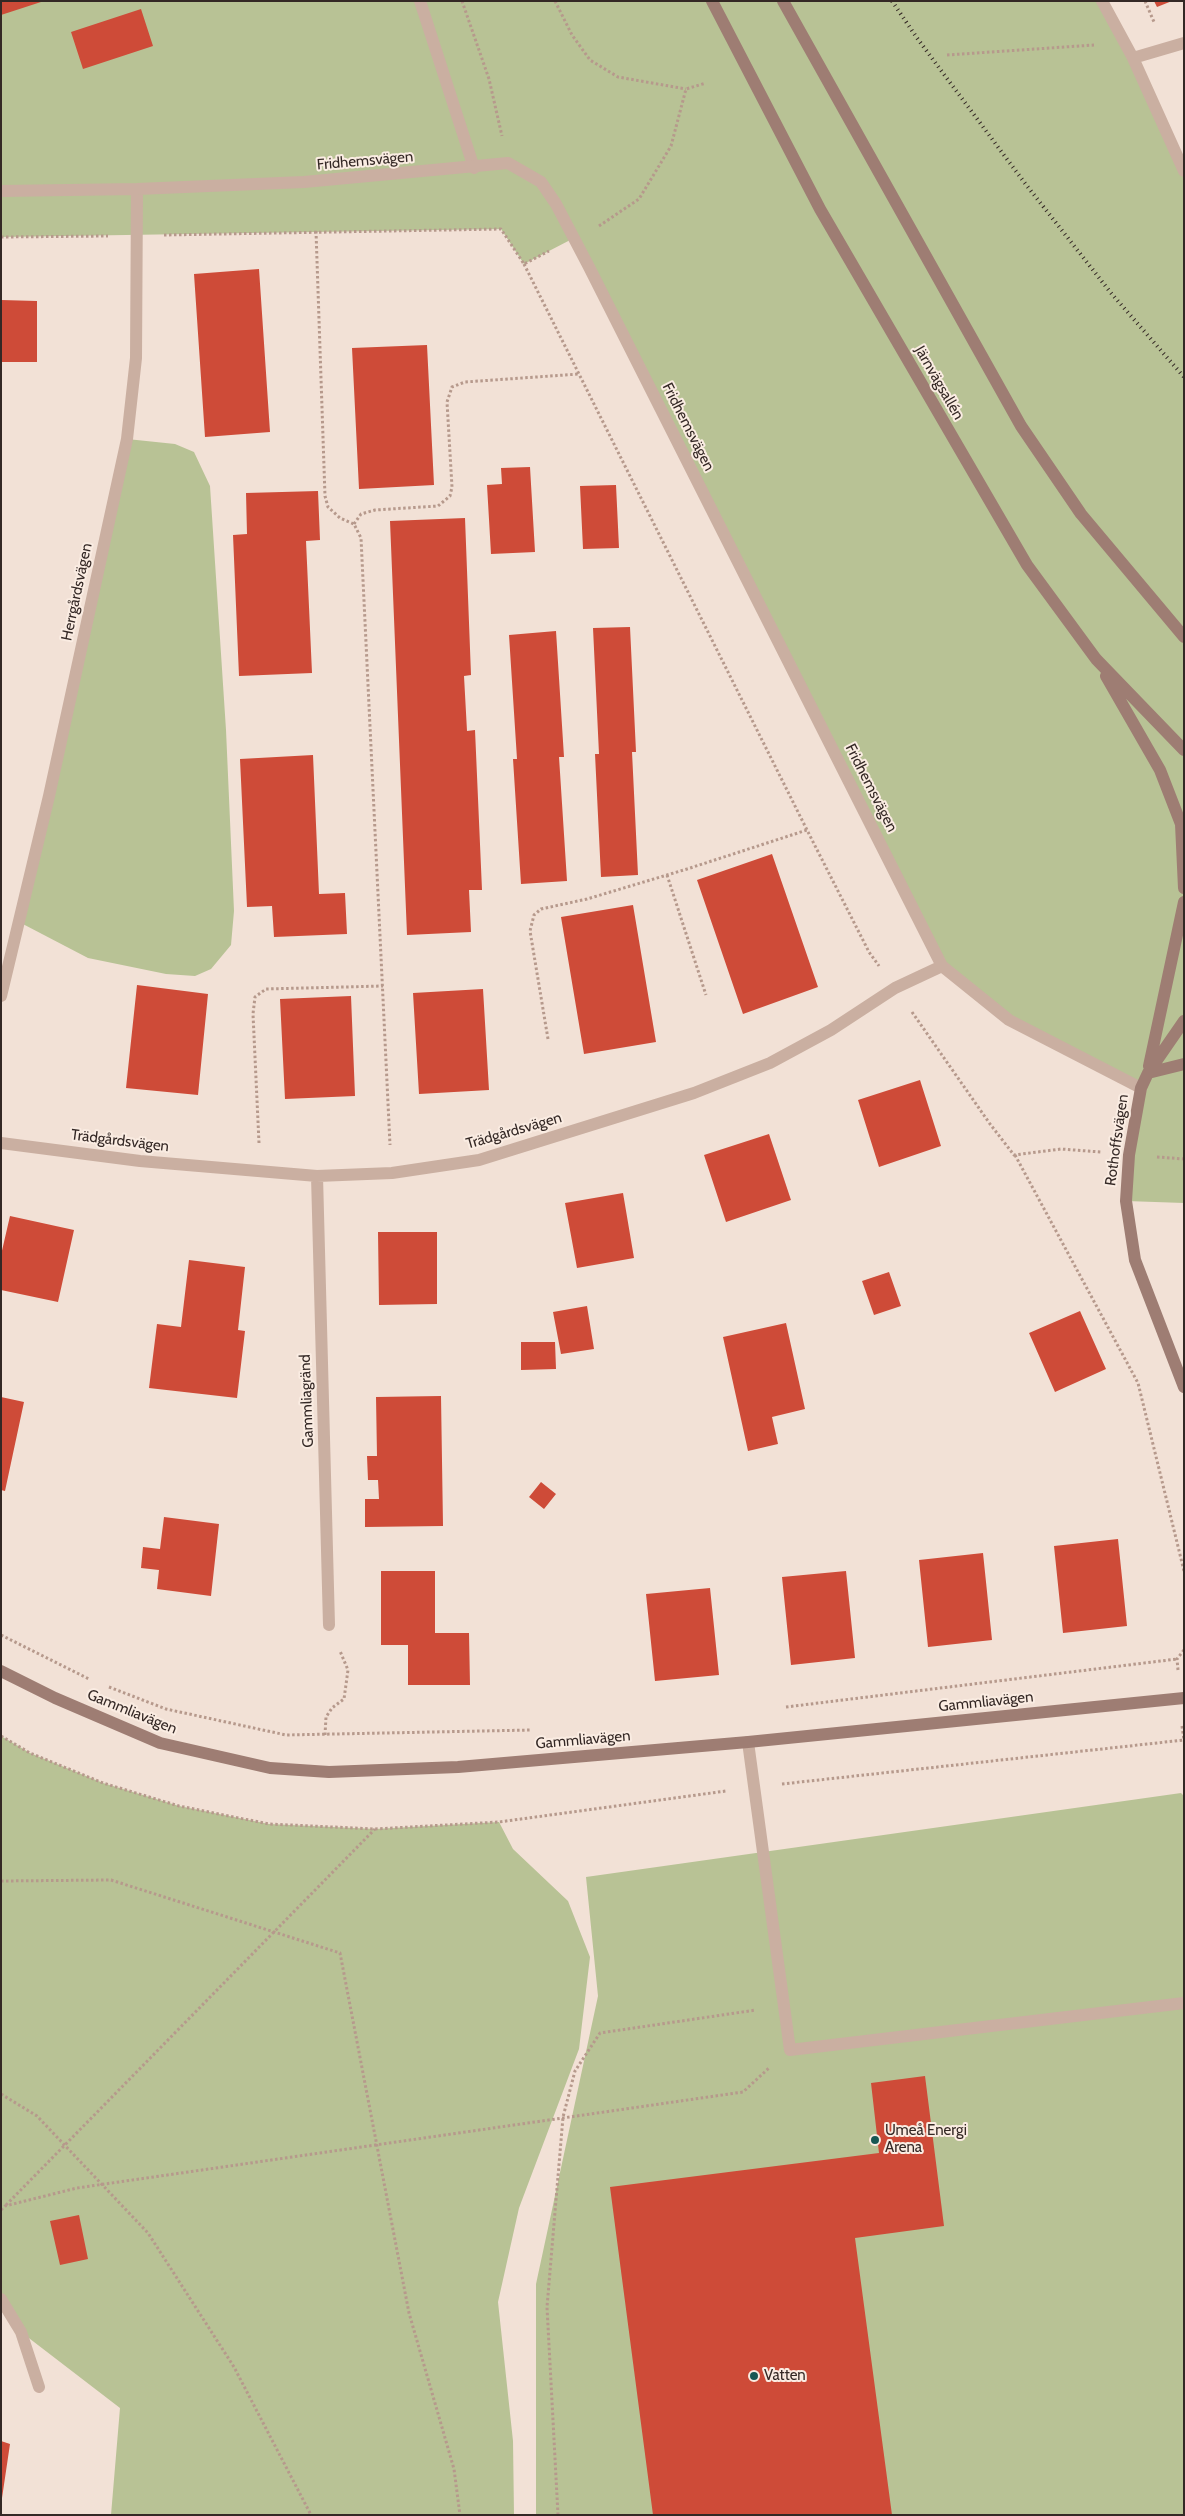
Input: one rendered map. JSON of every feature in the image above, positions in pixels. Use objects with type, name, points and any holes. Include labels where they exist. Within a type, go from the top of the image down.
[{"type":"main road","name":"Järnvägsallén","points":[[712,1],[820,209],[1027,565],[1096,659],[1184,750]]},
{"type":"main road","points":[[783,1],[1021,426],[1081,514],[1184,637]]},
{"type":"main road","points":[[1096,659],[1160,770],[1181,824],[1184,888]]},
{"type":"main road","points":[[1184,902],[1148,1073],[1184,1064]]},
{"type":"main road","name":"Rothoffsvägen","points":[[1184,1021],[1148,1073],[1141,1088],[1129,1155],[1126,1201],[1135,1260],[1184,1388]]},
{"type":"main road","name":"Gammliavägen","points":[[1,1670],[87,1712],[160,1743],[270,1768],[329,1772],[458,1767],[748,1742],[1184,1698]]},
{"type":"street","points":[[420,1],[474,168]]},
{"type":"street","points":[[1102,1],[1133,58],[1184,171]]},
{"type":"street","points":[[1133,58],[1184,43]]},
{"type":"street","name":"Fridhemsvägen","points":[[1,191],[137,189],[304,182],[508,164],[541,182],[556,204],[574,238],[942,966],[1009,1020],[1141,1088]]},
{"type":"street","name":"Herrgårdsvägen","points":[[1,996],[49,796],[128,439],[136,358],[137,189]]},
{"type":"street","name":"Trädgårdsvägen","points":[[1,1143],[140,1161],[317,1176],[392,1173],[479,1160],[694,1093],[770,1063],[831,1030],[895,988],[942,966]]},
{"type":"street","name":"Gammliagränd","points":[[317,1176],[329,1625]]},
{"type":"street","points":[[748,1742],[790,2050],[1184,2003]]},
{"type":"street","points":[[1,2299],[21,2332],[39,2387]]},
{"type":"path","points":[[462,1],[490,79],[508,164]]},
{"type":"path","points":[[555,1],[572,35],[590,60],[618,77],[686,89],[706,83]]},
{"type":"path","points":[[947,55],[1091,45]]},
{"type":"path","points":[[524,264],[607,222],[639,199],[671,146],[686,89]]},
{"type":"path","points":[[1,237],[501,229],[524,264],[869,952],[990,1124],[1014,1155],[1138,1383],[1184,1571]]},
{"type":"path","points":[[316,231],[326,496],[328,507],[340,518],[354,524],[361,538],[392,1173]]},
{"type":"path","points":[[354,524],[361,514],[375,510],[433,507],[450,496],[452,487],[447,402],[452,387],[465,382],[579,374]]},
{"type":"path","points":[[548,1039],[530,931],[534,915],[541,910],[587,899],[667,875],[807,830]]},
{"type":"path","points":[[667,875],[706,995]]},
{"type":"path","points":[[261,1172],[253,1014],[255,997],[266,989],[383,986]]},
{"type":"path","points":[[1014,1155],[1061,1149],[1184,1160]]},
{"type":"path","points":[[325,1735],[326,1717],[332,1708],[344,1699],[348,1670],[329,1625]]},
{"type":"path","points":[[1,1634],[96,1682]]},
{"type":"path","points":[[777,1708],[1177,1659]]},
{"type":"path","points":[[105,1686],[166,1709],[286,1735],[538,1729]]},
{"type":"path","points":[[1,1736],[30,1752],[103,1782],[179,1806],[269,1824],[375,1829],[499,1822],[754,1787],[1184,1740]]},
{"type":"path","points":[[1,2210],[375,1829]]},
{"type":"path","points":[[1,1881],[110,1880],[340,1952],[409,2313],[454,2469],[460,2515]]},
{"type":"path","points":[[558,2515],[547,2307],[563,2118],[575,2071],[600,2033],[784,2006]]},
{"type":"path","points":[[5,2206],[77,2188],[102,2184],[743,2092],[790,2050]]},
{"type":"path","points":[[1,2094],[37,2116],[148,2232],[234,2367],[311,2515]]},
{"type":"green space","points":[[1,1],[1102,1],[1184,171],[1184,1203],[1126,1201],[1141,1088],[1009,1020],[942,966],[574,238],[524,264],[501,229],[1,237]]},
{"type":"green space","points":[[127,439],[175,444],[194,452],[210,486],[226,730],[234,911],[231,945],[211,969],[195,976],[166,974],[88,958],[19,922]]},
{"type":"green space","points":[[1,1736],[30,1753],[103,1783],[179,1806],[269,1824],[375,1829],[499,1822],[513,1849],[568,1901],[590,1957],[579,2049],[519,2208],[498,2302],[513,2441],[514,2515],[111,2515],[120,2408],[21,2332],[1,2299]]},
{"type":"green space","name":"Umeå Energi Arena","points":[[1181,1793],[1184,1796],[1184,2515],[536,2515],[536,2284],[598,1996],[586,1877]]},
{"type":"building","points":[[1,1],[41,1],[41,2],[1,15]]},
{"type":"building","points":[[1154,1],[1172,1],[1157,7]]},
{"type":"building","points":[[141,9],[153,46],[83,69],[71,32]]},
{"type":"building","points":[[259,269],[270,432],[205,437],[194,274]]},
{"type":"building","points":[[1,300],[37,301],[37,362],[1,362]]},
{"type":"building","points":[[427,345],[434,485],[359,489],[352,348]]},
{"type":"building","points":[[530,467],[535,552],[491,554],[487,485],[502,484],[501,468]]},
{"type":"building","points":[[616,485],[619,548],[583,549],[580,486]]},
{"type":"building","points":[[318,491],[320,540],[306,541],[312,673],[239,676],[233,535],[247,534],[246,493]]},
{"type":"building","points":[[465,518],[471,675],[464,676],[467,731],[475,730],[482,890],[469,890],[471,932],[407,935],[390,521]]},
{"type":"building","points":[[630,627],[636,752],[632,752],[638,875],[601,877],[595,754],[599,754],[593,628]]},
{"type":"building","points":[[556,631],[564,757],[559,757],[567,881],[521,884],[513,759],[517,759],[509,635]]},
{"type":"building","points":[[313,755],[319,894],[345,893],[347,934],[274,937],[272,906],[247,907],[240,759]]},
{"type":"building","points":[[772,854],[818,987],[743,1014],[697,880]]},
{"type":"building","points":[[633,905],[656,1042],[584,1054],[561,917]]},
{"type":"building","points":[[137,985],[208,994],[198,1095],[126,1088]]},
{"type":"building","points":[[483,989],[489,1090],[419,1094],[413,993]]},
{"type":"building","points":[[351,996],[355,1096],[285,1099],[280,999]]},
{"type":"building","points":[[920,1080],[941,1146],[879,1167],[858,1100]]},
{"type":"building","points":[[769,1134],[791,1200],[726,1222],[704,1155]]},
{"type":"building","points":[[623,1193],[634,1258],[577,1268],[565,1203]]},
{"type":"building","points":[[10,1216],[74,1230],[58,1302],[1,1290],[1,1255]]},
{"type":"building","points":[[378,1232],[437,1232],[437,1304],[379,1305]]},
{"type":"building","points":[[189,1260],[245,1267],[238,1330],[245,1331],[237,1398],[149,1388],[157,1324],[181,1327]]},
{"type":"building","points":[[889,1272],[901,1306],[874,1315],[862,1281]]},
{"type":"building","points":[[587,1306],[594,1349],[561,1354],[553,1312]]},
{"type":"building","points":[[1080,1311],[1106,1369],[1055,1392],[1029,1333]]},
{"type":"building","points":[[786,1323],[805,1409],[772,1417],[778,1444],[748,1451],[723,1337]]},
{"type":"building","points":[[521,1342],[555,1342],[556,1369],[521,1370]]},
{"type":"building","points":[[441,1396],[443,1526],[365,1527],[365,1499],[379,1499],[378,1480],[368,1480],[367,1456],[377,1456],[376,1397]]},
{"type":"building","points":[[1,1397],[24,1402],[5,1491],[1,1490]]},
{"type":"building","points":[[541,1482],[556,1494],[544,1509],[529,1497]]},
{"type":"building","points":[[164,1517],[219,1524],[211,1596],[157,1589],[159,1570],[141,1568],[143,1547],[160,1549]]},
{"type":"building","points":[[1118,1539],[1127,1626],[1063,1633],[1054,1546]]},
{"type":"building","points":[[983,1553],[992,1640],[928,1647],[919,1560]]},
{"type":"building","points":[[381,1571],[435,1571],[435,1633],[469,1633],[470,1685],[408,1685],[408,1645],[381,1645]]},
{"type":"building","points":[[846,1571],[855,1658],[791,1665],[782,1577]]},
{"type":"building","points":[[710,1588],[719,1675],[655,1681],[646,1594]]},
{"type":"building","name":"Vatten","points":[[925,2076],[944,2226],[855,2238],[892,2515],[653,2515],[610,2187],[879,2153],[871,2083]]},
{"type":"building","points":[[79,2215],[88,2259],[60,2265],[50,2221]]},
{"type":"building","points":[[1,2441],[10,2444],[2,2498],[1,2497]]},
{"type":"railway","points":[[892,1],[917,38],[1024,182],[1111,293],[1184,377]]},
{"type":"place","name":"Umeå Energi Arena","points":[[875,2140]]},
{"type":"place","name":"Vatten","points":[[754,2376]]}]
